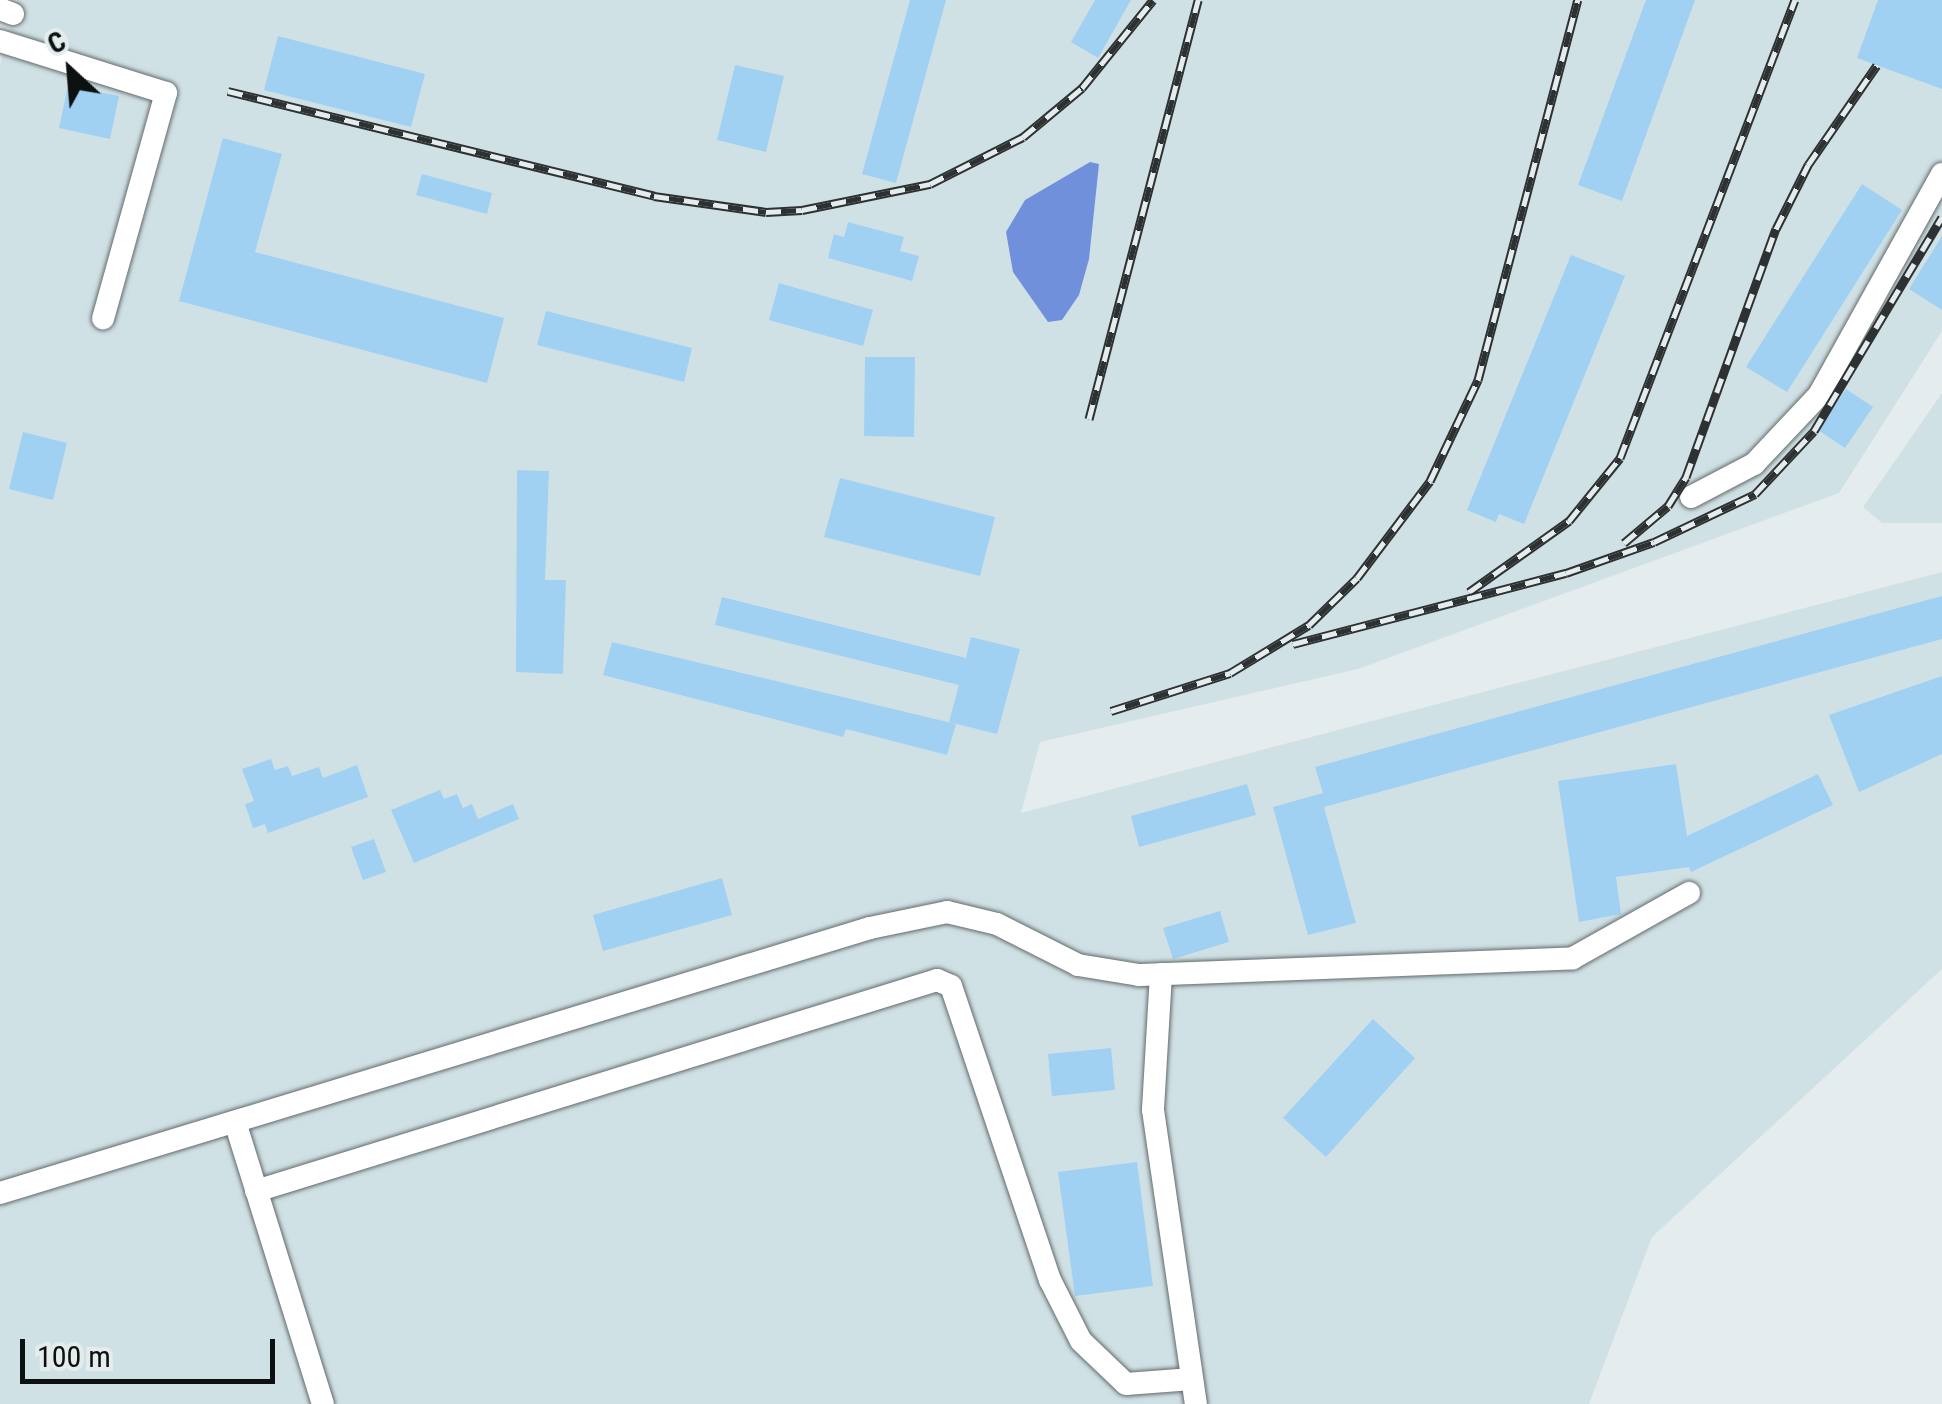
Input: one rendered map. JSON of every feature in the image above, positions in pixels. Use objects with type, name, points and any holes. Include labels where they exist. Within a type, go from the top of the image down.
[{"type":"street","points":[[0,41],[166,93],[103,318]]},
{"type":"street","points":[[1690,497],[1754,464],[1818,395],[1916,231],[1942,174]]},
{"type":"street","points":[[0,1193],[870,928],[947,912],[998,924],[1078,965],[1162,974],[1574,958],[1689,893]]},
{"type":"street","points":[[1162,974],[1153,1110],[1196,1404]]},
{"type":"street","points":[[256,1191],[937,980],[951,986],[1050,1280],[1081,1341],[1126,1384],[1192,1378]]},
{"type":"street","points":[[236,1124],[323,1404]]},
{"type":"shaded area","points":[[17,0],[1942,0],[1942,331],[1839,493],[1358,669],[1040,742],[1021,813],[1942,572],[1942,969],[1652,1237],[1589,1404],[0,1404],[0,65]]},
{"type":"shaded area","points":[[1942,393],[1942,523],[1882,523],[1863,507]]},
{"type":"water","points":[[1090,162],[1099,164],[1089,259],[1079,295],[1062,320],[1048,322],[1013,272],[1006,232],[1025,200]]},
{"type":"building","points":[[910,0],[946,0],[896,183],[862,174]]},
{"type":"building","points":[[1095,0],[1131,0],[1098,58],[1071,42]]},
{"type":"building","points":[[1646,0],[1695,0],[1622,201],[1578,185]]},
{"type":"building","points":[[1878,0],[1942,0],[1942,89],[1857,58]]},
{"type":"building","points":[[278,36],[425,74],[411,127],[264,90]]},
{"type":"building","points":[[735,65],[784,76],[766,152],[717,140]]},
{"type":"building","points":[[68,86],[119,96],[110,139],[59,128]]},
{"type":"building","points":[[223,138],[282,154],[255,252],[504,318],[487,383],[179,301]]},
{"type":"building","points":[[422,174],[492,193],[487,214],[416,195]]},
{"type":"building","points":[[1862,184],[1902,210],[1787,392],[1746,367]]},
{"type":"building","points":[[848,222],[904,237],[900,251],[919,256],[912,281],[828,258],[834,234],[844,237]]},
{"type":"building","points":[[1942,236],[1942,310],[1909,289]]},
{"type":"building","points":[[1571,255],[1625,276],[1524,524],[1499,514],[1496,522],[1467,510]]},
{"type":"building","points":[[779,283],[873,310],[863,346],[769,320]]},
{"type":"building","points":[[546,311],[692,348],[684,382],[537,345]]},
{"type":"building","points":[[865,357],[915,357],[914,437],[864,436]]},
{"type":"building","points":[[1846,389],[1873,407],[1845,448],[1818,430]]},
{"type":"building","points":[[23,432],[67,443],[53,500],[9,489]]},
{"type":"building","points":[[517,470],[549,471],[545,580],[566,580],[563,674],[516,672]]},
{"type":"building","points":[[840,478],[995,517],[980,576],[824,537]]},
{"type":"building","points":[[1942,596],[1942,639],[1324,807],[1356,923],[1308,935],[1273,807],[1323,793],[1315,767]]},
{"type":"building","points":[[722,597],[966,658],[971,637],[1020,649],[997,734],[949,722],[959,685],[715,625]]},
{"type":"building","points":[[612,642],[956,724],[947,755],[846,729],[843,737],[603,675]]},
{"type":"building","points":[[1942,676],[1942,754],[1859,792],[1829,715]]},
{"type":"building","points":[[271,759],[275,770],[288,766],[292,776],[319,767],[323,778],[357,765],[368,797],[268,833],[265,824],[253,828],[245,804],[254,801],[242,769]]},
{"type":"building","points":[[1676,764],[1687,836],[1818,774],[1833,805],[1691,872],[1689,867],[1616,877],[1621,914],[1579,922],[1558,781]]},
{"type":"building","points":[[1247,784],[1256,815],[1139,847],[1131,816]]},
{"type":"building","points":[[440,790],[444,799],[457,794],[463,808],[472,804],[478,819],[513,804],[519,819],[414,863],[391,810]]},
{"type":"building","points":[[374,839],[386,872],[363,880],[351,847]]},
{"type":"building","points":[[722,878],[732,915],[603,951],[593,915]]},
{"type":"building","points":[[1220,911],[1229,942],[1173,959],[1163,928]]},
{"type":"building","points":[[1373,1019],[1415,1058],[1326,1157],[1283,1118]]},
{"type":"building","points":[[1111,1048],[1115,1090],[1052,1096],[1048,1054]]},
{"type":"building","points":[[1137,1162],[1153,1286],[1075,1296],[1058,1172]]},
{"type":"railway","points":[[228,91],[654,196],[766,212],[802,210],[930,184],[1023,137],[1082,88],[1153,0]]},
{"type":"railway","points":[[1089,419],[1198,0]]},
{"type":"railway","points":[[1111,711],[1230,673],[1309,625],[1357,578],[1430,481],[1478,380],[1578,0]]},
{"type":"railway","points":[[1469,592],[1569,521],[1620,458],[1795,0]]},
{"type":"railway","points":[[1624,543],[1668,506],[1686,477],[1776,229],[1808,165],[1877,65]]},
{"type":"railway","points":[[1293,644],[1566,573],[1654,542],[1755,494],[1814,431],[1942,217]]}]
